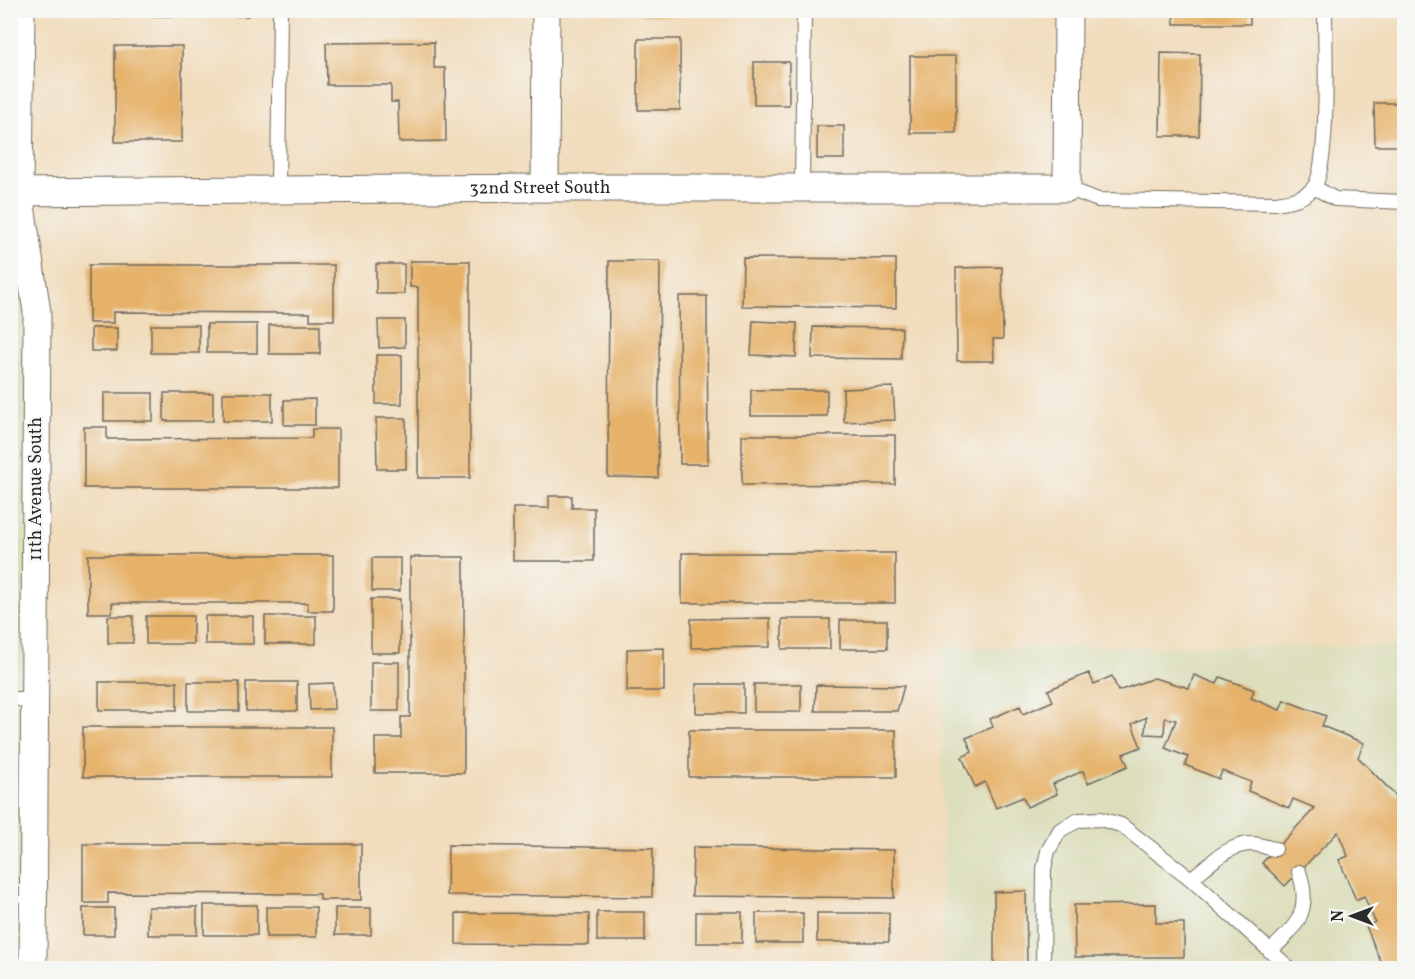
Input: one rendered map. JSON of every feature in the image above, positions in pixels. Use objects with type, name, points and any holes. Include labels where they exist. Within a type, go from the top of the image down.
[{"type":"street","name":"11th Avenue South","points":[[21,10],[15,192],[37,312],[22,699],[33,969]]},
{"type":"street","points":[[544,188],[546,10]]},
{"type":"street","points":[[1067,188],[1068,10]]},
{"type":"street","name":"32nd Street South","points":[[15,192],[544,188],[1067,188]]},
{"type":"lane","points":[[278,190],[280,10]]},
{"type":"lane","points":[[802,188],[804,10]]},
{"type":"lane","points":[[1067,188],[1098,200],[1276,203],[1297,200],[1314,187],[1323,154],[1325,10]]},
{"type":"lane","points":[[1314,187],[1335,199],[1404,202]]},
{"type":"lane","points":[[1043,969],[1044,869],[1048,851],[1060,830],[1079,820],[1100,819],[1121,825],[1191,879],[1289,969]]},
{"type":"lane","points":[[1191,879],[1234,848],[1252,844],[1275,849]]},
{"type":"lane","points":[[1270,951],[1288,935],[1299,920],[1304,903],[1304,885],[1299,872]]},
{"type":"shaded area","points":[[10,192],[37,312],[36,968],[10,968]]},
{"type":"shaded area","points":[[1404,646],[1404,968],[942,968],[943,647]]},
{"type":"building","points":[[113,10],[248,10],[248,16],[113,16]]},
{"type":"building","points":[[372,10],[436,10],[436,14],[372,14]]},
{"type":"building","points":[[641,10],[683,10],[683,16],[641,16]]},
{"type":"building","points":[[1174,10],[1250,10],[1250,24],[1174,24]]},
{"type":"building","points":[[638,39],[680,39],[680,110],[638,110]]},
{"type":"building","points":[[434,42],[434,68],[445,68],[446,141],[399,142],[398,102],[391,102],[391,85],[327,85],[326,43]]},
{"type":"building","points":[[115,46],[182,46],[182,142],[115,142]]},
{"type":"building","points":[[1161,53],[1200,54],[1199,136],[1160,136]]},
{"type":"building","points":[[910,56],[956,56],[956,133],[910,133]]},
{"type":"building","points":[[754,62],[789,62],[789,105],[754,105]]},
{"type":"building","points":[[1374,103],[1404,103],[1404,146],[1375,146]]},
{"type":"building","points":[[817,126],[844,126],[844,159],[817,159]]},
{"type":"building","points":[[743,258],[896,259],[896,308],[742,306]]},
{"type":"building","points":[[410,261],[470,261],[470,478],[418,478],[418,287],[410,287]]},
{"type":"building","points":[[609,261],[660,261],[658,478],[608,477]]},
{"type":"building","points":[[376,264],[404,264],[404,294],[376,294]]},
{"type":"building","points":[[89,265],[334,265],[334,320],[310,320],[310,313],[113,312],[113,323],[89,323]]},
{"type":"building","points":[[1002,267],[1003,339],[993,339],[994,361],[957,361],[956,268]]},
{"type":"building","points":[[679,296],[707,296],[708,464],[680,464]]},
{"type":"building","points":[[378,320],[405,320],[405,347],[379,348]]},
{"type":"building","points":[[753,321],[797,323],[796,357],[751,355]]},
{"type":"building","points":[[207,324],[257,324],[257,353],[207,353]]},
{"type":"building","points":[[151,325],[199,325],[199,353],[151,353]]},
{"type":"building","points":[[269,325],[320,325],[320,354],[269,354]]},
{"type":"building","points":[[813,327],[902,328],[901,359],[812,358]]},
{"type":"building","points":[[91,328],[117,328],[117,351],[91,351]]},
{"type":"building","points":[[376,355],[402,355],[402,404],[376,404]]},
{"type":"building","points":[[893,387],[895,420],[844,422],[843,389]]},
{"type":"building","points":[[751,390],[827,390],[827,416],[751,416]]},
{"type":"building","points":[[104,393],[153,393],[153,421],[104,421]]},
{"type":"building","points":[[164,393],[213,393],[213,421],[164,421]]},
{"type":"building","points":[[223,393],[272,393],[272,421],[223,421]]},
{"type":"building","points":[[315,399],[315,425],[284,425],[284,400]]},
{"type":"building","points":[[376,418],[406,418],[406,469],[377,469]]},
{"type":"building","points":[[84,427],[107,427],[107,439],[312,438],[312,429],[338,429],[338,488],[84,488]]},
{"type":"building","points":[[742,435],[895,435],[895,484],[742,485]]},
{"type":"building","points":[[549,496],[572,496],[572,508],[594,508],[594,561],[513,561],[513,508],[549,508]]},
{"type":"building","points":[[682,553],[895,553],[895,603],[682,603]]},
{"type":"building","points":[[88,555],[333,555],[333,611],[308,611],[308,603],[112,603],[112,613],[88,613]]},
{"type":"building","points":[[410,557],[464,557],[464,773],[375,773],[375,738],[401,738],[401,717],[410,717]]},
{"type":"building","points":[[372,558],[400,558],[400,591],[372,591]]},
{"type":"building","points":[[371,599],[400,599],[400,653],[371,653]]},
{"type":"building","points":[[108,616],[133,616],[133,643],[108,643]]},
{"type":"building","points":[[146,616],[193,616],[193,644],[146,644]]},
{"type":"building","points":[[205,616],[253,616],[253,644],[205,644]]},
{"type":"building","points":[[265,616],[316,616],[316,644],[265,644]]},
{"type":"building","points":[[770,618],[770,647],[691,648],[691,619]]},
{"type":"building","points":[[782,619],[830,619],[830,649],[782,649]]},
{"type":"building","points":[[840,620],[887,620],[887,649],[840,649]]},
{"type":"building","points":[[664,648],[664,691],[627,691],[627,649]]},
{"type":"building","points":[[371,662],[399,662],[399,711],[371,711]]},
{"type":"building","points":[[1089,673],[1094,684],[1112,676],[1118,691],[1154,678],[1189,688],[1194,675],[1217,684],[1220,677],[1254,690],[1251,698],[1280,710],[1284,700],[1326,716],[1322,726],[1364,743],[1358,757],[1395,795],[1404,791],[1404,968],[1394,968],[1392,963],[1383,967],[1366,926],[1375,922],[1364,896],[1356,900],[1339,860],[1348,856],[1338,832],[1285,886],[1262,863],[1315,808],[1293,799],[1289,808],[1248,791],[1251,782],[1222,771],[1219,779],[1185,765],[1188,757],[1165,748],[1176,720],[1165,718],[1164,735],[1145,734],[1146,717],[1132,724],[1141,747],[1123,754],[1128,766],[1088,783],[1083,771],[1053,784],[1057,794],[1027,807],[1023,797],[996,808],[985,782],[975,787],[962,757],[972,752],[966,738],[993,727],[990,719],[1020,706],[1023,714],[1053,701],[1048,690]]},
{"type":"building","points":[[99,682],[177,682],[177,710],[99,710]]},
{"type":"building","points":[[188,682],[239,682],[239,711],[188,711]]},
{"type":"building","points":[[246,682],[297,682],[297,711],[246,711]]},
{"type":"building","points":[[333,683],[334,709],[310,710],[309,684]]},
{"type":"building","points":[[696,684],[744,684],[744,713],[696,713]]},
{"type":"building","points":[[754,684],[801,684],[801,712],[754,712]]},
{"type":"building","points":[[816,685],[904,686],[897,711],[815,711]]},
{"type":"building","points":[[83,727],[332,727],[332,777],[83,777]]},
{"type":"building","points":[[689,730],[896,730],[896,777],[689,777]]},
{"type":"building","points":[[83,844],[361,844],[361,900],[320,900],[320,894],[108,893],[108,903],[83,903]]},
{"type":"building","points":[[448,845],[653,848],[652,897],[447,895]]},
{"type":"building","points":[[693,847],[894,850],[894,898],[692,896]]},
{"type":"building","points":[[1026,891],[1027,968],[994,968],[994,892]]},
{"type":"building","points":[[1156,904],[1156,923],[1184,923],[1184,957],[1075,957],[1074,905]]},
{"type":"building","points":[[204,905],[257,905],[257,935],[204,935]]},
{"type":"building","points":[[148,907],[197,907],[197,935],[148,935]]},
{"type":"building","points":[[266,907],[316,907],[316,937],[266,937]]},
{"type":"building","points":[[83,908],[114,908],[114,935],[83,935]]},
{"type":"building","points":[[335,908],[371,908],[371,935],[335,935]]},
{"type":"building","points":[[597,912],[645,912],[645,941],[597,941]]},
{"type":"building","points":[[696,912],[742,912],[742,943],[696,943]]},
{"type":"building","points":[[456,913],[589,914],[589,945],[456,944]]},
{"type":"building","points":[[756,913],[803,913],[803,943],[756,943]]},
{"type":"building","points":[[817,913],[889,913],[889,942],[817,942]]}]
